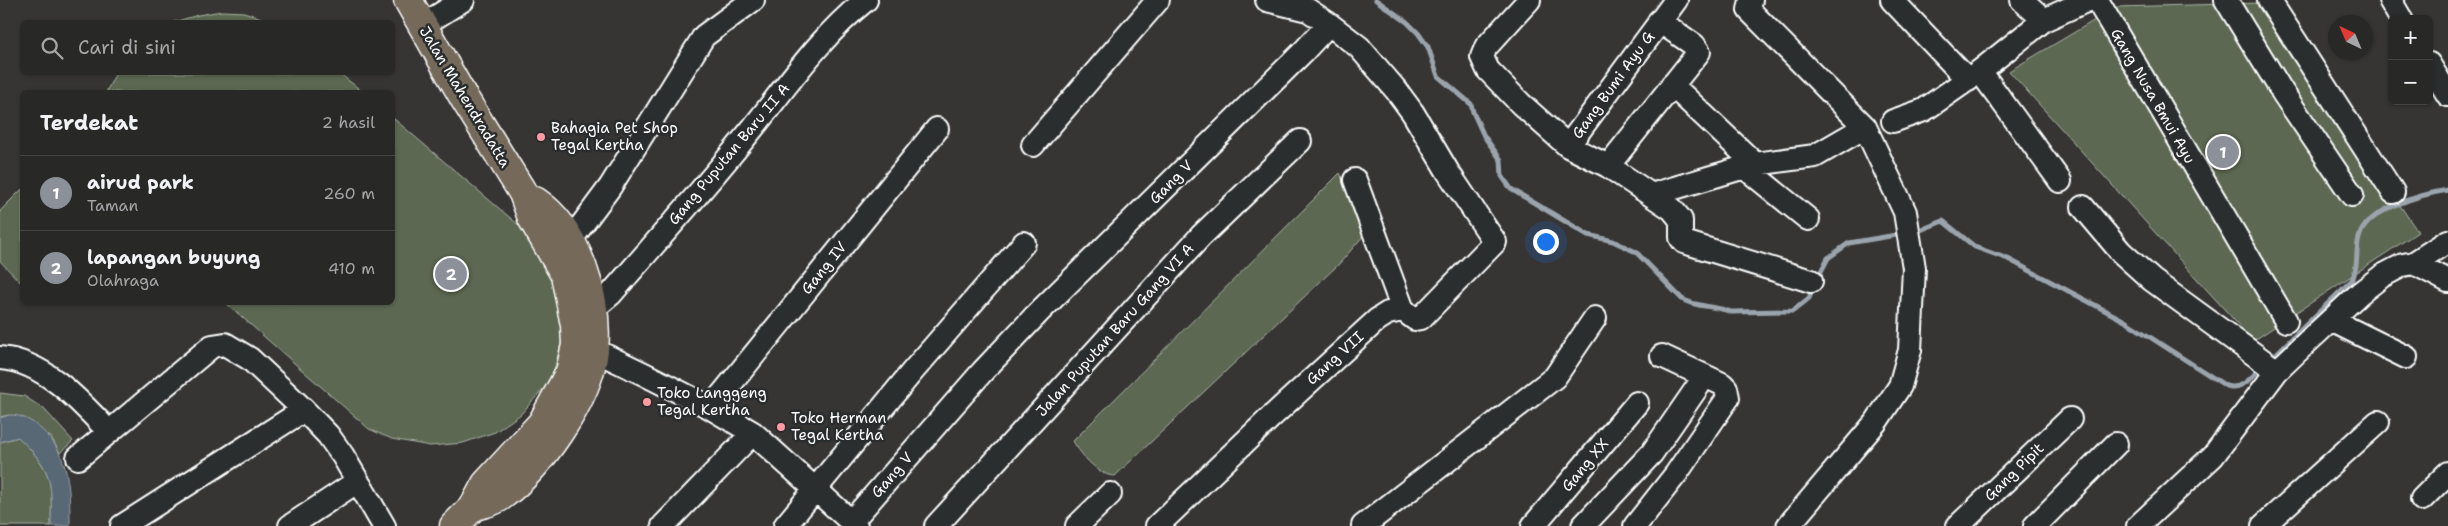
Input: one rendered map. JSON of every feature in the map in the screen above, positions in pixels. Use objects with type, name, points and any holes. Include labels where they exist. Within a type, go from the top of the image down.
[{"type":"highway","name":"Jalan Mahendradatta","points":[[408,0],[464,98],[523,193],[532,218],[565,275],[574,314],[585,348]]},
{"type":"highway","name":"Jalan Mahendradatta","points":[[454,526],[474,506],[498,498],[557,437],[580,395],[585,348],[593,309],[582,266],[570,241],[545,207],[523,193]]},
{"type":"street","points":[[423,26],[464,0]]},
{"type":"street","points":[[570,241],[610,187],[704,36],[753,0]]},
{"type":"street","name":"Gang Puputan Baru II A","points":[[593,309],[611,294],[742,142],[806,60],[838,25],[866,0]]},
{"type":"street","points":[[1033,145],[1158,0]]},
{"type":"street","points":[[1267,0],[1308,10],[1359,47],[1414,113],[1448,172],[1494,239],[1493,245],[1424,316],[1415,319],[1403,310],[1355,180]]},
{"type":"street","points":[[1529,0],[1486,47],[1482,62],[1521,104],[1568,146],[1608,166],[1677,214],[1681,220],[1681,238],[1684,242],[1812,281]]},
{"type":"street","name":"Gang Bumi Ayu G","points":[[1568,146],[1676,0]]},
{"type":"street","points":[[1751,0],[1749,10],[1866,127],[1905,212],[1914,268],[1910,350],[1900,386],[1876,422],[1788,526]]},
{"type":"street","points":[[1892,0],[1974,76],[2060,181]]},
{"type":"street","points":[[2022,0],[2044,20]]},
{"type":"street","points":[[1893,121],[1924,110],[1974,76],[2044,20],[2088,0]]},
{"type":"street","name":"Gang Nusa Bmui Ayu","points":[[2097,0],[2286,320]]},
{"type":"street","points":[[2226,0],[2283,94],[2352,195]]},
{"type":"street","points":[[2269,0],[2393,192]]},
{"type":"street","points":[[2390,0],[2399,15]]},
{"type":"street","points":[[1608,166],[1699,50],[1659,21]]},
{"type":"street","name":"Gang V","points":[[854,524],[983,371],[1032,319],[1302,53],[1329,24]]},
{"type":"street","points":[[2433,71],[2448,95]]},
{"type":"street","points":[[1672,86],[1749,166],[1808,219]]},
{"type":"street","points":[[1651,195],[1749,166],[1815,156],[1866,127]]},
{"type":"street","name":"Gang IV","points":[[711,408],[937,129]]},
{"type":"street","name":"Jalan Puputan Baru Gang VI A","points":[[936,526],[1201,236],[1300,141]]},
{"type":"street","points":[[2083,207],[2121,252],[2152,280],[2277,372]]},
{"type":"street","points":[[2138,526],[2213,456],[2277,372],[2331,320],[2382,276],[2403,265],[2414,263],[2448,241]]},
{"type":"street","points":[[785,526],[912,372],[1024,243]]},
{"type":"street","points":[[2414,263],[2448,281]]},
{"type":"street","name":"Gang VII","points":[[1157,526],[1270,418],[1378,320],[1388,313],[1403,310]]},
{"type":"street","points":[[1363,526],[1550,381],[1563,366],[1595,318]]},
{"type":"street","points":[[2331,320],[2406,358]]},
{"type":"street","points":[[78,458],[208,349],[218,344],[230,347],[250,359],[328,435],[384,526]]},
{"type":"street","points":[[585,348],[711,408],[753,433],[854,524]]},
{"type":"street","points":[[1635,526],[1676,474],[1728,398],[1728,392],[1722,384],[1662,356]]},
{"type":"street","points":[[0,358],[35,369],[69,394],[109,432]]},
{"type":"street","points":[[1584,526],[1652,453],[1705,376]]},
{"type":"street","name":"Gang XX","points":[[1533,526],[1637,403]]},
{"type":"street","points":[[122,526],[304,410]]},
{"type":"street","name":"Gang Pipit","points":[[1958,526],[2070,419]]},
{"type":"street","points":[[2263,526],[2378,422]]},
{"type":"street","points":[[663,526],[753,433]]},
{"type":"street","points":[[2035,526],[2116,444]]},
{"type":"street","points":[[2422,499],[2448,473]]},
{"type":"street","points":[[290,526],[358,481]]},
{"type":"street","points":[[1077,526],[1110,494]]},
{"type":"green space","points":[[2263,3],[2418,232],[2253,341],[2009,71],[2117,7]]},
{"type":"green space","points":[[222,11],[244,12],[267,20],[181,20]]},
{"type":"green space","points":[[115,75],[342,75],[360,90],[107,90]]},
{"type":"green space","points":[[395,120],[528,233],[559,291],[562,340],[551,380],[521,414],[495,432],[463,443],[430,446],[392,439],[369,429],[228,305],[395,305]]},
{"type":"green space","points":[[1340,173],[1364,235],[1339,264],[1115,476],[1097,469],[1073,441]]},
{"type":"green space","points":[[20,191],[20,282],[0,261],[0,211]]},
{"type":"green space","points":[[0,393],[24,396],[44,409],[73,441],[60,453],[51,437],[9,415],[0,417]]},
{"type":"green space","points":[[18,437],[38,459],[48,477],[51,497],[51,526],[0,526],[0,442]]},
{"type":"water","points":[[9,415],[22,417],[34,423],[51,439],[58,450],[66,473],[70,499],[70,526],[51,526],[51,497],[48,477],[38,458],[30,448],[18,437],[0,442],[0,418]]},
{"type":"waterway","points":[[1376,0],[1407,22],[1418,33],[1428,47],[1438,76],[1471,104],[1484,136],[1501,160],[1502,176],[1511,189],[1588,235],[1613,241],[1636,252],[1682,299],[1694,304],[1731,312],[1793,311],[1809,298],[1814,287]]},
{"type":"waterway","points":[[2271,359],[2352,280],[2359,238],[2364,228],[2372,219],[2383,211],[2410,199],[2448,190]]},
{"type":"waterway","points":[[1913,233],[1943,221],[1975,247],[2008,259],[2125,321],[2226,386],[2237,387],[2242,385],[2263,366]]},
{"type":"waterway","points":[[1817,279],[1828,258],[1849,243],[1902,234]]},
{"type":"place","name":"Bahagia Pet Shop Tegal Kertha","points":[[541,137]]},
{"type":"place","name":"airud park","points":[[2223,152]]},
{"type":"place","name":"lapangan buyung","points":[[451,274]]},
{"type":"place","name":"Toko Langgeng Tegal Kertha","points":[[647,402]]},
{"type":"place","name":"Toko Herman Tegal Kertha","points":[[781,427]]}]
